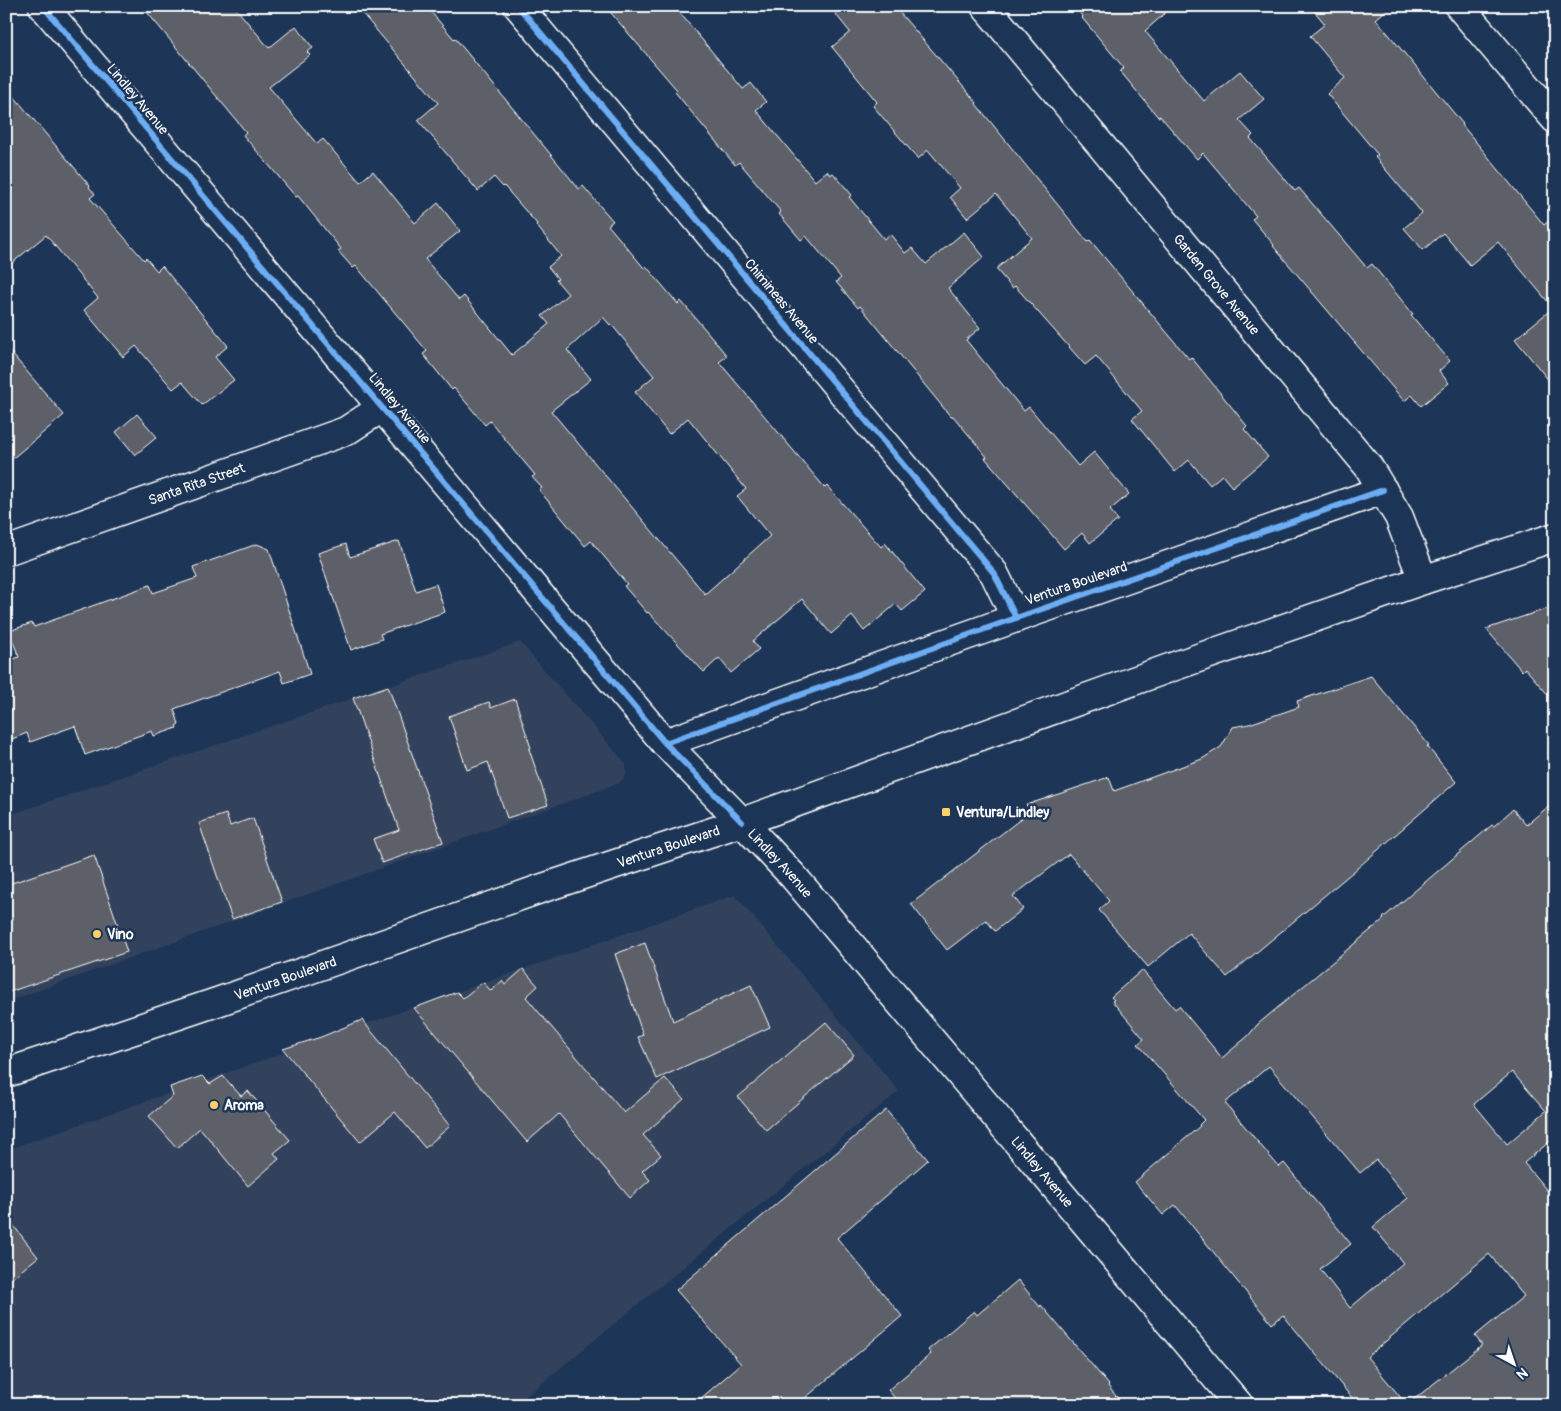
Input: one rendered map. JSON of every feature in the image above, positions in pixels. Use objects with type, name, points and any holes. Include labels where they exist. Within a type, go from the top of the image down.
[{"type":"street","name":"Lindley Avenue","points":[[43,6],[665,743],[793,876],[1239,1405]]},
{"type":"street","name":"Chimineas Avenue","points":[[518,6],[994,572],[1016,618]]},
{"type":"street","name":"Garden Grove Avenue","points":[[985,6],[1368,466],[1399,517],[1423,580]]},
{"type":"street","points":[[1459,6],[1555,119]]},
{"type":"street","name":"Santa Rita Street","points":[[6,551],[346,431],[383,407]]},
{"type":"street","name":"Ventura Boulevard","points":[[665,743],[1384,490]]},
{"type":"street","name":"Ventura Boulevard","points":[[6,1073],[220,1001],[524,894],[742,822],[1176,666],[1423,580],[1555,537]]},
{"type":"shaded area","points":[[520,642],[626,764],[626,775],[620,783],[6,1002],[6,816]]},
{"type":"shaded area","points":[[735,895],[899,1091],[515,1405],[6,1405],[6,1150]]},
{"type":"building","points":[[142,6],[234,6],[269,48],[296,26],[313,48],[307,52],[310,55],[269,87],[317,144],[323,139],[360,182],[373,171],[415,223],[438,203],[460,231],[425,259],[459,300],[464,296],[512,355],[549,324],[542,316],[568,294],[548,267],[561,256],[537,224],[504,186],[494,177],[478,191],[418,120],[438,103],[356,6],[426,6],[455,38],[579,189],[583,186],[613,221],[608,225],[644,268],[646,266],[678,304],[681,301],[710,335],[727,356],[719,362],[825,488],[827,486],[881,547],[885,543],[925,592],[902,611],[896,604],[864,631],[852,616],[831,634],[802,599],[753,641],[759,649],[731,673],[719,658],[704,672],[647,613],[624,586],[627,584],[591,541],[585,546],[539,490],[542,488],[532,477],[535,475],[490,421],[485,425],[454,388],[452,390],[423,354],[427,351],[356,266],[353,268],[338,251],[341,249],[298,196],[296,197],[243,135],[246,132]],"holes":[[[603,317],[654,376],[635,392],[669,434],[688,418],[746,489],[737,496],[770,536],[705,594],[551,411],[591,379],[567,350]]]},
{"type":"building","points":[[605,6],[674,6],[743,89],[751,83],[766,102],[756,110],[815,181],[827,171],[830,175],[833,173],[852,195],[849,197],[884,239],[890,234],[905,253],[912,248],[926,264],[964,232],[984,257],[948,288],[980,328],[966,340],[1024,411],[1029,407],[1078,466],[1094,452],[1129,494],[1110,510],[1118,520],[1090,543],[1082,533],[1064,549],[985,458],[987,457],[953,416],[951,417],[860,306],[858,308],[836,282],[841,278],[806,236],[801,240],[779,214],[781,212],[739,162],[735,165],[675,92],[677,90]]},
{"type":"building","points":[[829,6],[894,6],[977,103],[1088,242],[1090,240],[1189,359],[1191,357],[1247,426],[1244,429],[1268,457],[1232,487],[1222,475],[1210,485],[1189,460],[1175,472],[1132,419],[1142,411],[1096,356],[1085,365],[1015,286],[1012,288],[996,269],[1032,238],[996,194],[967,218],[950,197],[960,188],[928,150],[918,159],[873,106],[877,102],[832,47],[850,32]]},
{"type":"building","points":[[1074,6],[1173,6],[1145,31],[1204,101],[1240,71],[1264,99],[1239,120],[1253,135],[1250,138],[1295,191],[1299,188],[1367,268],[1372,264],[1413,314],[1411,315],[1450,361],[1439,371],[1449,383],[1421,406],[1412,395],[1404,401],[1273,246],[1252,219],[1256,216],[1203,153],[1197,159],[1160,116],[1158,117],[1120,71],[1124,68]]},
{"type":"building","points":[[1310,6],[1391,6],[1376,19],[1544,225],[1555,216],[1555,388],[1515,339],[1553,308],[1498,242],[1470,265],[1443,233],[1423,250],[1404,228],[1422,213],[1375,157],[1378,155],[1327,94],[1345,78],[1310,36],[1325,24]]},
{"type":"building","points":[[6,87],[90,186],[95,194],[90,198],[144,260],[146,258],[157,271],[162,266],[228,346],[215,357],[234,380],[202,405],[182,382],[173,389],[136,346],[123,357],[84,310],[98,298],[46,235],[6,268]]},
{"type":"building","points":[[6,347],[64,415],[6,464]]},
{"type":"building","points":[[137,414],[157,437],[135,455],[116,432]]},
{"type":"building","points":[[399,541],[416,591],[436,584],[445,612],[380,634],[382,639],[351,650],[318,553],[346,544],[350,557]]},
{"type":"building","points":[[257,544],[269,549],[310,674],[284,683],[280,671],[174,709],[179,724],[176,726],[177,728],[154,736],[152,731],[85,755],[75,726],[30,742],[27,733],[12,739],[6,723],[6,662],[19,657],[9,631],[32,623],[34,627],[150,585],[153,593],[197,578],[193,567]]},
{"type":"building","points":[[1555,606],[1555,703],[1525,668],[1522,671],[1486,629]]},
{"type":"building","points":[[1371,676],[1429,745],[1427,746],[1456,782],[1354,871],[1227,977],[1189,933],[1148,967],[1099,910],[1109,901],[1069,854],[1013,896],[1023,909],[995,931],[986,920],[947,950],[911,904],[1031,811],[1026,805],[1109,777],[1114,791],[1202,759],[1221,747],[1233,727],[1249,724],[1299,707],[1297,701]]},
{"type":"building","points":[[388,686],[443,842],[382,863],[373,839],[399,830],[353,698]]},
{"type":"building","points":[[515,699],[548,805],[507,818],[488,762],[467,770],[449,716],[489,702],[491,708]]},
{"type":"building","points":[[1555,801],[1555,1137],[1524,1163],[1555,1200],[1555,1405],[1407,1405],[1358,1405],[1283,1315],[1272,1324],[1175,1205],[1163,1215],[1135,1182],[1200,1126],[1204,1120],[1138,1044],[1144,1039],[1112,1001],[1114,1000],[1111,997],[1142,970],[1175,1009],[1179,1006],[1222,1058],[1248,1036],[1258,1024],[1384,919],[1492,825],[1494,826],[1513,809],[1526,825]],"holes":[[[1269,1066],[1360,1173],[1376,1160],[1408,1198],[1373,1227],[1403,1263],[1350,1308],[1320,1269],[1351,1244],[1284,1163],[1279,1167],[1225,1103]],[[1512,1072],[1546,1111],[1507,1144],[1474,1104]],[[1489,1254],[1524,1296],[1475,1336],[1482,1345],[1407,1405],[1367,1357]]]},
{"type":"building","points":[[226,814],[230,826],[253,818],[282,902],[232,919],[199,823]]},
{"type":"building","points":[[94,855],[127,952],[6,993],[6,885]]},
{"type":"building","points":[[645,943],[673,1021],[751,985],[770,1027],[657,1079],[638,1037],[643,1035],[615,954]]},
{"type":"building","points":[[523,969],[538,986],[526,997],[624,1113],[665,1078],[684,1099],[643,1135],[661,1155],[642,1171],[650,1180],[630,1198],[559,1114],[527,1142],[414,1008],[457,992],[463,998],[483,982],[491,991],[502,981],[505,985]]},
{"type":"building","points":[[362,1020],[450,1126],[425,1148],[395,1112],[360,1142],[283,1049],[321,1037]]},
{"type":"building","points":[[826,1022],[854,1055],[766,1130],[738,1097]]},
{"type":"building","points":[[202,1076],[210,1084],[223,1076],[241,1096],[248,1091],[290,1140],[274,1153],[279,1159],[248,1186],[200,1128],[177,1148],[149,1116],[173,1096],[170,1087]]},
{"type":"building","points":[[886,1110],[928,1160],[837,1238],[902,1316],[797,1405],[693,1405],[741,1364],[676,1290]]},
{"type":"building","points":[[6,1216],[38,1257],[6,1283]]},
{"type":"building","points":[[1018,1280],[1109,1385],[1123,1405],[901,1405],[888,1390],[931,1354],[928,1350],[974,1311],[977,1315]]},
{"type":"cycle path","points":[[43,6],[665,743],[742,822]]},
{"type":"cycle path","points":[[518,6],[994,573],[1016,618]]},
{"type":"cycle path","points":[[665,743],[1383,490]]},
{"type":"place","name":"Ventura/Lindley","points":[[946,812]]},
{"type":"place","name":"Vino","points":[[97,934]]},
{"type":"place","name":"Aroma","points":[[214,1105]]}]
